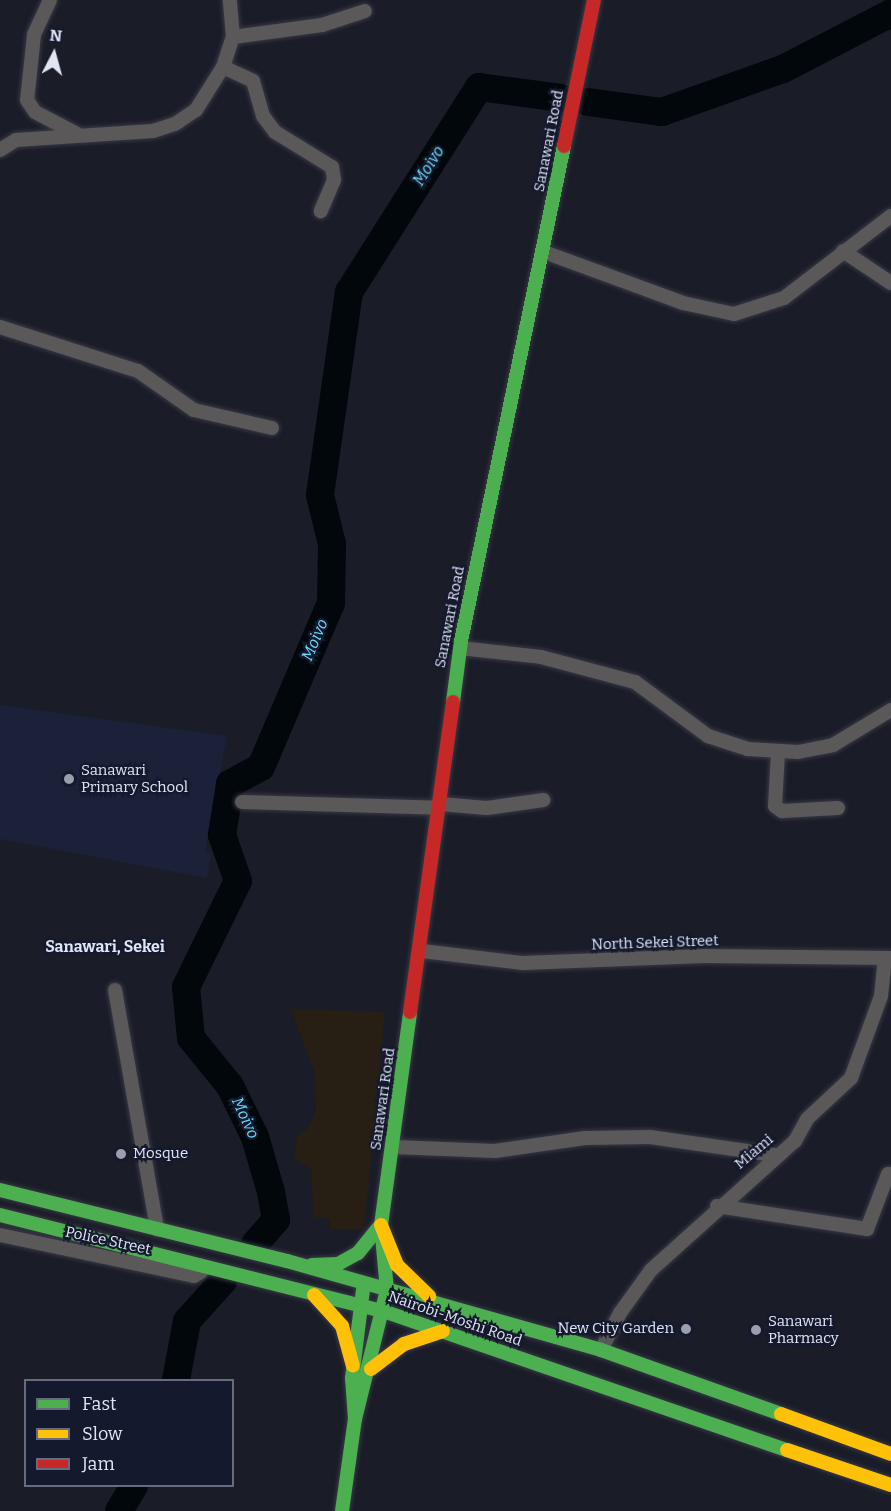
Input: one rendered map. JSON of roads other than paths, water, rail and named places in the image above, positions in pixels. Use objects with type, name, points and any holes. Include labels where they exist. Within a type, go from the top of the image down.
[{"type":"main road","name":"Sanawari Road","points":[[355,1419],[370,1369],[387,1290],[380,1248],[381,1225],[422,951],[460,648],[544,252],[594,0]]},
{"type":"main road","name":"Nairobi-Moshi Road","points":[[0,1190],[287,1261],[601,1350],[891,1454]]},
{"type":"main road","name":"Nairobi-Moshi Road","points":[[0,1215],[383,1311],[891,1485]]},
{"type":"main road","points":[[287,1261],[338,1264],[358,1253],[381,1225],[404,1276],[438,1303]]},
{"type":"main road","name":"Sanawari Road","points":[[353,1366],[365,1284],[380,1248]]},
{"type":"main road","points":[[314,1295],[342,1326],[353,1366],[355,1419],[342,1511]]},
{"type":"main road","points":[[370,1369],[404,1344],[443,1331]]},
{"type":"street","points":[[50,0],[34,35],[27,100],[35,112],[77,134]]},
{"type":"street","points":[[0,150],[16,140],[77,134],[153,131],[175,124],[196,110],[223,67],[233,37],[230,0]]},
{"type":"street","points":[[233,37],[322,25],[365,11]]},
{"type":"street","points":[[223,67],[253,81],[263,116],[275,132],[332,167],[334,180],[321,211]]},
{"type":"street","points":[[544,252],[683,303],[734,314],[784,298],[891,216]]},
{"type":"street","points":[[843,251],[891,283]]},
{"type":"street","points":[[0,327],[138,371],[194,410],[272,428]]},
{"type":"street","points":[[460,648],[541,657],[616,675],[635,682],[708,736],[778,752],[833,745],[891,710]]},
{"type":"street","points":[[778,752],[775,806],[782,811],[838,808]]},
{"type":"street","points":[[242,801],[486,808],[543,800]]},
{"type":"street","name":"North Sekei Street","points":[[422,951],[523,963],[704,956],[888,958]]},
{"type":"street","name":"Miami","points":[[601,1350],[620,1313],[651,1270],[717,1206],[775,1155],[795,1141],[807,1119],[851,1078],[880,996],[888,958]]},
{"type":"street","points":[[115,990],[157,1228]]},
{"type":"street","points":[[393,1147],[495,1151],[585,1138],[650,1137],[775,1155]]},
{"type":"street","points":[[717,1206],[867,1229],[888,1174]]},
{"type":"street","name":"Police Street","points":[[0,1235],[194,1276],[205,1266]]},
{"type":"waterway","name":"Moivo","points":[[588,102],[662,112],[783,69],[891,13]]},
{"type":"waterway","name":"Moivo","points":[[255,1244],[276,1220],[271,1192],[255,1137],[230,1086],[191,1038],[186,987],[238,881],[222,835],[230,784],[261,767],[331,603],[332,544],[320,495],[349,292],[479,87],[560,98]]},
{"type":"waterway","name":"Moivo","points":[[176,1379],[187,1321],[223,1281]]},
{"type":"waterway","name":"Moivo","points":[[119,1511],[133,1487]]},
{"type":"place","name":"Sanawari Primary School","points":[[69,779]]},
{"type":"place","name":"Mosque","points":[[121,1154]]},
{"type":"place","name":"New City Garden","points":[[686,1329]]},
{"type":"place","name":"Sanawari Pharmacy","points":[[756,1330]]},
{"type":"district","name":"Sanawari, Sekei","points":[[105,947]]}]
